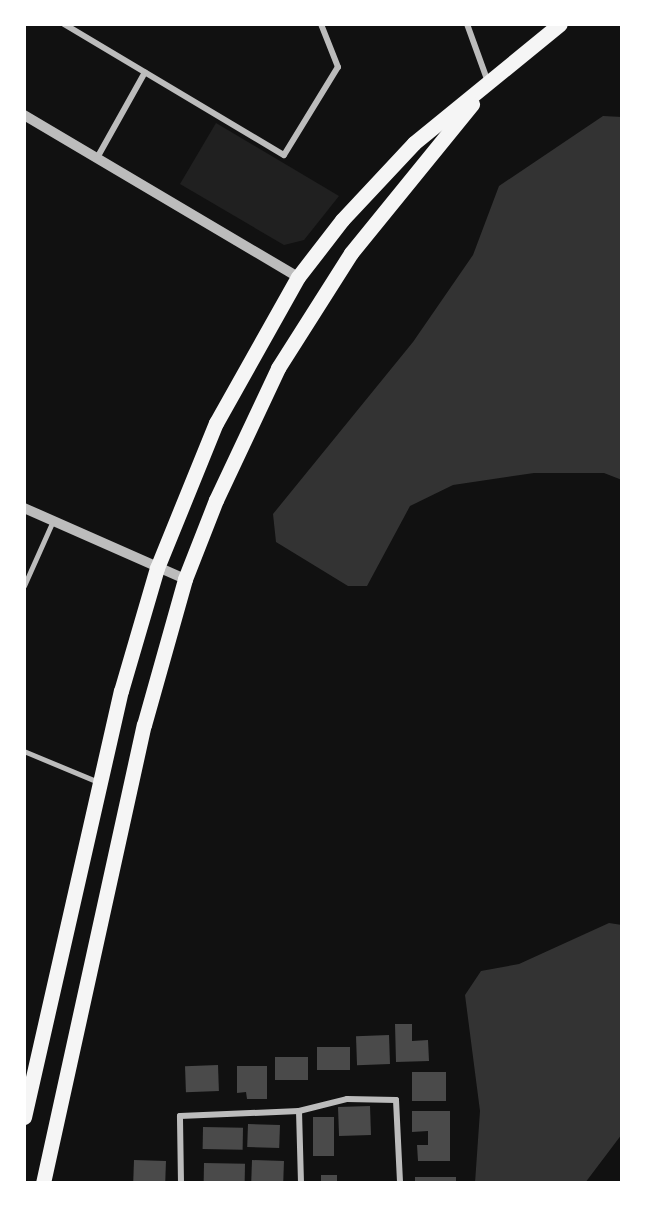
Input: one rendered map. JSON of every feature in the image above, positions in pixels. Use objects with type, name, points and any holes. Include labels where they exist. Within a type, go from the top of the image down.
[{"type":"main road","points":[[24,1117],[99,782],[157,568],[216,423],[298,277],[342,220],[414,143],[560,24]]},
{"type":"main road","points":[[43,1183],[144,725],[185,579],[216,500],[278,368],[351,253],[488,82]]},
{"type":"street","points":[[64,24],[284,155],[338,68],[321,24]]},
{"type":"street","points":[[467,24],[488,82]]},
{"type":"street","points":[[97,158],[145,72]]},
{"type":"street","points":[[24,115],[298,277]]},
{"type":"street","points":[[24,508],[185,579]]},
{"type":"street","points":[[181,1183],[180,1116],[299,1111],[347,1099],[396,1100],[400,1183]]},
{"type":"street","points":[[299,1111],[301,1183]]},
{"type":"lane","points":[[24,586],[53,521]]},
{"type":"lane","points":[[24,751],[99,782]]},
{"type":"shaded area","points":[[603,116],[622,117],[622,480],[604,473],[534,473],[453,485],[410,506],[367,586],[348,586],[276,542],[273,514],[413,342],[473,255],[499,186]]},
{"type":"shaded area","points":[[216,123],[339,196],[304,240],[284,245],[180,184]]},
{"type":"shaded area","points":[[609,923],[622,925],[622,1134],[585,1183],[475,1183],[480,1111],[465,995],[481,971],[519,964]]},
{"type":"building","points":[[395,1024],[412,1024],[412,1041],[428,1040],[429,1061],[396,1062]]},
{"type":"building","points":[[389,1035],[390,1064],[357,1065],[356,1036]]},
{"type":"building","points":[[317,1047],[350,1047],[350,1070],[317,1070]]},
{"type":"building","points":[[275,1057],[308,1057],[308,1080],[275,1080]]},
{"type":"building","points":[[218,1065],[219,1091],[186,1092],[185,1066]]},
{"type":"building","points":[[237,1066],[267,1066],[267,1099],[247,1099],[246,1092],[237,1093]]},
{"type":"building","points":[[412,1072],[446,1072],[446,1101],[412,1101]]},
{"type":"building","points":[[370,1106],[371,1135],[339,1136],[338,1107]]},
{"type":"building","points":[[412,1111],[450,1111],[450,1161],[418,1161],[417,1145],[428,1145],[428,1131],[412,1132]]},
{"type":"building","points":[[313,1117],[334,1117],[334,1156],[313,1156]]},
{"type":"building","points":[[248,1124],[280,1125],[279,1148],[247,1147]]},
{"type":"building","points":[[203,1127],[243,1128],[243,1150],[203,1149]]},
{"type":"building","points":[[134,1160],[166,1161],[165,1183],[133,1183]]},
{"type":"building","points":[[252,1160],[284,1161],[283,1183],[251,1183]]},
{"type":"building","points":[[204,1163],[245,1164],[245,1183],[204,1183]]},
{"type":"building","points":[[321,1175],[337,1175],[337,1183],[321,1183]]},
{"type":"building","points":[[415,1177],[456,1177],[456,1183],[415,1183]]}]
